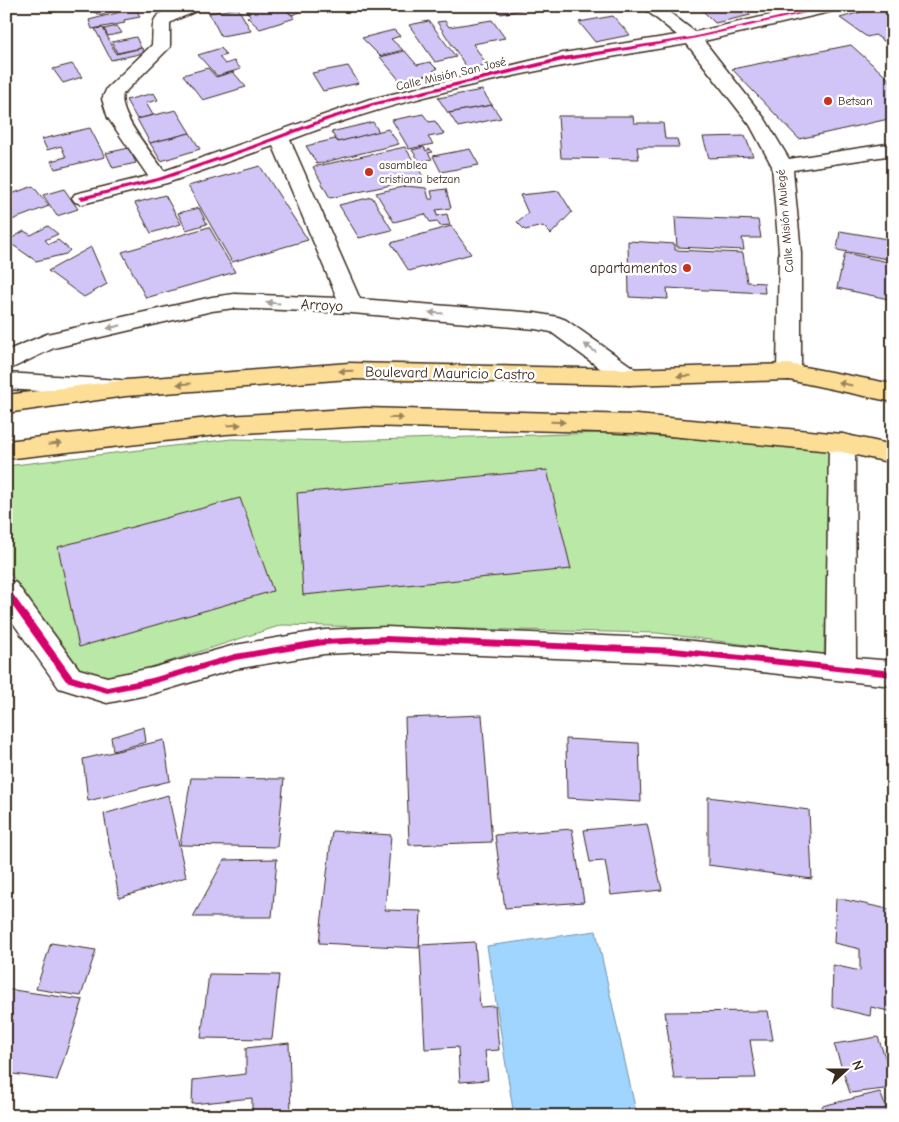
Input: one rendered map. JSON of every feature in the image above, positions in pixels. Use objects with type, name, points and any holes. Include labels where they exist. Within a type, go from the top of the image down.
[{"type":"main road","name":"Boulevard Mauricio Castro","points":[[6,404],[126,388],[349,371],[629,377],[789,372],[893,393]]},
{"type":"main road","points":[[6,450],[226,425],[365,418],[637,424],[842,443],[893,454]]},
{"type":"street","points":[[160,179],[118,118],[112,99],[114,92],[161,47],[162,40],[159,28],[168,10],[194,6]]},
{"type":"street","name":"Calle Misión Mulegé","points":[[650,6],[692,38],[758,123],[782,166],[790,253],[789,372]]},
{"type":"street","name":"Calle Misión San José","points":[[82,198],[160,179],[374,104],[563,59],[692,38],[834,6]]},
{"type":"street","points":[[279,138],[352,306]]},
{"type":"street","points":[[782,166],[893,149]]},
{"type":"street","name":"Arroyo","points":[[6,363],[18,355],[47,342],[212,304],[234,301],[352,306],[536,321],[558,325],[629,377]]},
{"type":"street","points":[[6,381],[126,388]]},
{"type":"street","points":[[841,670],[842,443]]},
{"type":"street","points":[[7,593],[69,679],[107,690],[152,681],[235,657],[324,642],[386,639],[674,651],[893,674]]},
{"type":"green space","points":[[601,433],[832,447],[824,655],[657,633],[282,625],[112,680],[76,672],[6,567],[6,466],[231,439],[342,441]]},
{"type":"water","points":[[596,931],[637,1116],[514,1116],[487,946]]},
{"type":"building","points":[[95,6],[126,6],[100,16],[89,8]]},
{"type":"building","points":[[261,6],[281,6],[295,18],[260,29],[247,17],[251,16],[246,11]]},
{"type":"building","points":[[281,6],[292,6],[300,12],[292,15]]},
{"type":"building","points":[[494,6],[534,6],[535,7],[501,14]]},
{"type":"building","points":[[698,6],[742,6],[751,15],[715,23]]},
{"type":"building","points":[[881,6],[893,6],[893,47],[875,35],[867,37],[840,18]]},
{"type":"building","points":[[136,8],[140,17],[124,20],[125,23],[92,29],[89,20]]},
{"type":"building","points":[[238,8],[251,31],[221,36],[209,13]]},
{"type":"building","points":[[613,16],[630,35],[595,42],[579,22]]},
{"type":"building","points":[[492,20],[505,38],[473,44],[487,65],[467,68],[437,22],[445,21],[449,27]]},
{"type":"building","points":[[429,21],[456,57],[435,62],[409,25]]},
{"type":"building","points":[[117,26],[122,33],[108,36],[104,29]]},
{"type":"building","points":[[103,28],[116,54],[142,48],[144,53],[111,60],[95,29]]},
{"type":"building","points":[[394,30],[400,36],[391,39],[403,50],[380,56],[362,38]]},
{"type":"building","points":[[136,37],[141,48],[117,53],[112,42]]},
{"type":"building","name":"Betsan","points":[[851,45],[893,83],[893,118],[799,139],[732,69]]},
{"type":"building","points":[[221,48],[226,55],[219,57],[225,64],[234,61],[241,69],[217,76],[198,55]]},
{"type":"building","points":[[405,51],[417,65],[430,62],[437,69],[433,71],[435,73],[401,82],[380,57]]},
{"type":"building","points":[[72,64],[82,77],[63,83],[53,69]]},
{"type":"building","points":[[348,66],[359,83],[323,91],[312,73]]},
{"type":"building","points":[[208,68],[216,77],[233,72],[246,87],[203,100],[183,75]]},
{"type":"building","points":[[482,90],[492,105],[448,113],[438,98]]},
{"type":"building","points":[[154,93],[158,100],[146,103],[153,115],[137,119],[126,100]]},
{"type":"building","points":[[492,105],[501,118],[458,127],[449,113]]},
{"type":"building","points":[[176,110],[190,133],[150,143],[137,119]]},
{"type":"building","points":[[423,114],[429,122],[435,121],[444,134],[428,137],[433,144],[409,149],[392,120]]},
{"type":"building","points":[[558,116],[633,116],[634,123],[663,123],[665,139],[677,139],[679,147],[637,147],[639,159],[561,158]]},
{"type":"building","points":[[373,122],[379,132],[338,142],[331,132]]},
{"type":"building","points":[[90,128],[105,157],[55,169],[51,161],[66,157],[61,146],[47,150],[42,139]]},
{"type":"building","points":[[388,129],[399,144],[317,164],[306,146],[335,139],[338,142]]},
{"type":"building","points":[[190,133],[200,149],[161,161],[150,143]]},
{"type":"building","points":[[745,136],[753,156],[709,158],[703,137]]},
{"type":"building","name":"asamblea cristiana betzan","points":[[405,147],[424,178],[330,198],[313,167]]},
{"type":"building","points":[[424,147],[426,151],[430,149],[433,152],[428,153],[432,159],[420,162],[412,150]]},
{"type":"building","points":[[129,148],[136,163],[113,168],[106,153]]},
{"type":"building","points":[[470,149],[479,165],[441,172],[433,156]]},
{"type":"building","points":[[260,166],[308,240],[232,262],[188,186]]},
{"type":"building","points":[[33,186],[49,206],[12,220],[6,212],[6,196]]},
{"type":"building","points":[[406,186],[426,188],[429,199],[433,199],[431,191],[446,189],[451,208],[436,210],[437,216],[447,214],[450,225],[440,226],[437,221],[430,222],[425,214],[394,222],[376,193]]},
{"type":"building","points":[[64,189],[78,209],[57,216],[43,195]]},
{"type":"building","points":[[559,191],[572,212],[551,234],[543,226],[525,230],[517,222],[528,213],[520,195]]},
{"type":"building","points":[[165,195],[181,224],[151,233],[135,203]]},
{"type":"building","points":[[372,197],[392,230],[359,238],[339,205]]},
{"type":"building","points":[[199,208],[207,224],[186,230],[178,213]]},
{"type":"building","name":"apartamentos","points":[[675,217],[758,220],[761,238],[742,238],[744,250],[677,247]]},
{"type":"building","points":[[48,226],[58,234],[45,240],[49,244],[58,240],[70,250],[66,254],[36,261],[7,241],[24,231],[31,235]]},
{"type":"building","points":[[451,226],[471,254],[409,271],[391,243]]},
{"type":"building","points":[[209,227],[235,272],[146,298],[122,252]]},
{"type":"building","points":[[840,231],[893,240],[893,260],[837,250]]},
{"type":"building","name":"apartamentos","points":[[628,241],[675,244],[675,250],[743,253],[747,282],[764,283],[765,293],[667,288],[668,299],[629,297]]},
{"type":"building","points":[[91,247],[107,284],[84,297],[48,271]]},
{"type":"building","points":[[845,253],[893,263],[893,300],[837,288]]},
{"type":"building","points":[[547,470],[571,569],[303,595],[297,493]]},
{"type":"building","points":[[240,498],[273,591],[79,647],[58,547]]},
{"type":"building","points":[[482,715],[492,842],[409,845],[405,718]]},
{"type":"building","points":[[144,727],[146,742],[113,751],[111,737]]},
{"type":"building","points":[[566,739],[639,743],[641,802],[567,798]]},
{"type":"building","points":[[164,740],[170,781],[88,801],[83,759]]},
{"type":"building","points":[[191,778],[284,779],[277,847],[180,845]]},
{"type":"building","points":[[168,795],[186,877],[119,898],[104,814]]},
{"type":"building","points":[[708,797],[809,810],[812,879],[708,865]]},
{"type":"building","points":[[647,824],[662,890],[611,895],[605,861],[590,862],[584,830]]},
{"type":"building","points":[[572,829],[584,902],[505,908],[495,835]]},
{"type":"building","points":[[332,831],[391,835],[385,910],[421,911],[419,948],[319,943]]},
{"type":"building","points":[[277,859],[272,917],[193,917],[224,860]]},
{"type":"building","points":[[836,898],[893,910],[893,1012],[871,1007],[870,1016],[832,1007],[833,965],[860,971],[860,949],[834,943]]},
{"type":"building","points":[[475,942],[480,1007],[495,1006],[499,1050],[485,1051],[488,1080],[460,1082],[458,1047],[425,1049],[420,945]]},
{"type":"building","points":[[51,943],[96,950],[81,996],[36,989]]},
{"type":"building","points":[[209,974],[279,975],[272,1039],[201,1038]]},
{"type":"building","points":[[6,989],[83,1000],[57,1080],[6,1073]]},
{"type":"building","points":[[768,1011],[773,1040],[750,1040],[756,1078],[674,1079],[665,1012]]},
{"type":"building","points":[[878,1037],[893,1080],[893,1088],[850,1093],[834,1044]]},
{"type":"building","points":[[893,1040],[893,1058],[885,1042]]},
{"type":"building","points":[[289,1043],[291,1116],[252,1116],[252,1098],[192,1104],[193,1080],[246,1074],[246,1048]]},
{"type":"building","points":[[880,1092],[889,1116],[825,1116],[822,1106]]},
{"type":"cycle path","points":[[82,198],[160,179],[374,104],[563,59],[692,38],[834,6]]},
{"type":"cycle path","points":[[6,591],[69,679],[107,690],[152,681],[235,657],[324,642],[386,639],[674,651],[893,674]]},
{"type":"place","name":"Betsan","points":[[828,101]]},
{"type":"place","name":"asamblea cristiana betzan","points":[[369,172]]},
{"type":"place","name":"apartamentos","points":[[687,268]]}]
